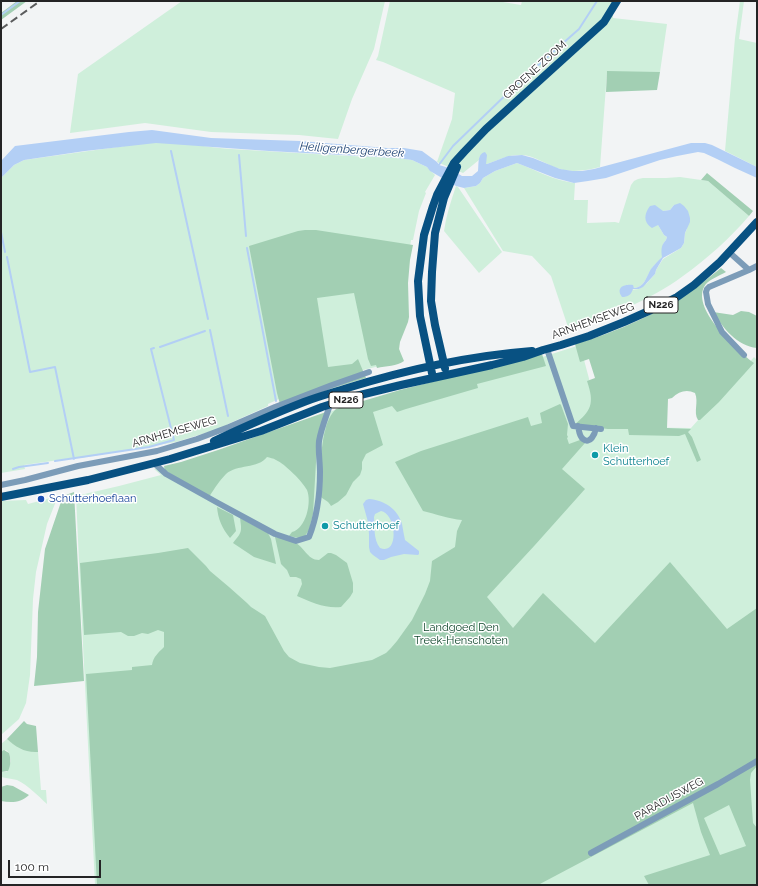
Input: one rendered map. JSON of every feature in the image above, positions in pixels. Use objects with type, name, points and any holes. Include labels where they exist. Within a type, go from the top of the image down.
[{"type":"main road","name":"GROENE ZOOM","points":[[447,375],[435,326],[431,300],[432,272],[435,233],[441,197],[456,164],[464,152],[486,130],[604,22],[617,1]]},
{"type":"main road","name":"GROENE ZOOM","points":[[433,378],[420,316],[418,281],[424,235],[433,206],[441,197]]},
{"type":"main road","name":"ARNHEMSEWEG","points":[[1,497],[76,482],[154,463],[261,431],[356,396],[492,365],[561,345],[624,322],[677,297],[694,285],[730,253],[757,222]]},
{"type":"main road","name":"ARNHEMSEWEG","points":[[178,456],[305,401],[380,378],[430,366],[509,353],[545,349]]},
{"type":"street","points":[[730,253],[749,270]]},
{"type":"street","points":[[744,355],[722,332],[708,304],[706,292],[709,287],[757,266]]},
{"type":"street","name":"ARNHEMSEWEG","points":[[545,349],[573,426],[578,426],[598,429],[591,439],[587,441],[581,436],[578,426]]},
{"type":"street","name":"ARNHEMSEWEG","points":[[1,485],[78,466],[157,451],[198,439],[229,428],[275,407],[369,372]]},
{"type":"street","points":[[154,463],[166,474],[218,504],[275,534],[296,541],[309,537],[314,524],[319,493],[319,443],[330,405]]},
{"type":"street","name":"PARADIJSWEG","points":[[591,854],[757,761]]},
{"type":"green space","points":[[17,1],[27,1],[1,20],[1,13]]},
{"type":"green space","points":[[182,1],[385,1],[374,49],[352,99],[338,139],[299,135],[211,132],[145,123],[70,133],[78,74]]},
{"type":"green space","points":[[390,1],[497,1],[521,5],[522,1],[613,1],[613,18],[667,24],[660,72],[607,72],[600,167],[580,171],[570,171],[555,167],[525,155],[507,157],[486,164],[486,157],[480,156],[479,160],[463,173],[437,162],[452,119],[455,93],[376,60]]},
{"type":"green space","points":[[740,1],[744,1],[739,39],[757,43],[757,167],[725,151],[735,38]]},
{"type":"green space","points":[[607,71],[660,72],[657,90],[606,92]]},
{"type":"green space","points":[[146,143],[188,144],[231,149],[397,158],[412,160],[427,167],[435,175],[425,192],[426,193],[419,211],[413,240],[411,240],[408,260],[396,296],[400,361],[366,369],[316,384],[268,404],[268,406],[228,424],[228,426],[176,442],[81,458],[24,465],[25,469],[1,473],[1,178],[14,165],[24,160]]},
{"type":"green space","points":[[517,163],[553,178],[575,183],[574,200],[588,200],[587,223],[619,223],[631,185],[634,181],[643,178],[680,177],[708,181],[749,216],[709,255],[670,285],[628,307],[569,330],[551,276],[532,256],[503,251],[464,188],[476,186],[483,178],[495,171]],"holes":[[[674,205],[687,229],[684,243],[681,248],[663,259],[655,274],[647,283],[639,289],[620,291],[621,288],[627,285],[632,285],[634,288],[641,286],[653,267],[662,257],[663,244],[667,237],[658,225],[663,211],[670,210]]]},
{"type":"green space","points":[[707,173],[753,211],[749,216],[708,181],[701,180]]},
{"type":"green space","points":[[456,186],[502,252],[479,273],[444,231],[447,214]]},
{"type":"green space","points":[[305,230],[316,230],[413,245],[408,283],[409,317],[399,349],[404,361],[395,365],[377,368],[376,365],[371,366],[368,359],[354,293],[317,298],[328,367],[352,364],[358,359],[366,378],[333,388],[281,408],[249,246]]},
{"type":"green space","points":[[721,268],[726,272],[710,280],[704,287],[702,296],[704,307],[718,329],[754,363],[719,402],[700,420],[698,420],[696,414],[695,393],[683,391],[668,399],[667,428],[691,429],[688,432],[692,437],[701,460],[697,462],[685,434],[679,436],[629,435],[628,429],[608,429],[574,425],[588,411],[591,396],[587,381],[595,378],[589,359],[580,362],[575,344],[614,331],[652,314],[688,293]]},
{"type":"green space","points":[[741,311],[749,312],[757,316],[757,348],[750,347],[737,340],[726,330],[713,312],[733,315]]},
{"type":"green space","name":"Landgoed Den Treek-Henschoten","points":[[580,345],[602,427],[691,428],[754,357],[757,360],[757,885],[95,885],[76,496],[161,475],[154,469],[190,461],[349,405],[533,360]]},
{"type":"green space","points":[[542,354],[546,366],[477,384],[478,388],[397,412],[392,406],[373,412],[383,445],[366,454],[362,462],[360,475],[353,482],[346,495],[338,502],[331,506],[320,496],[319,475],[324,436],[329,419],[336,409],[400,390]]},
{"type":"green space","name":"Landgoed Den Treek-Henschoten","points":[[560,404],[568,424],[567,438],[569,444],[580,440],[585,443],[562,469],[585,489],[487,597],[513,628],[543,593],[595,643],[670,562],[727,629],[757,608],[757,766],[751,773],[750,780],[753,823],[757,828],[757,885],[649,885],[644,876],[710,855],[701,832],[693,803],[538,885],[97,885],[86,674],[132,670],[132,667],[152,665],[155,657],[164,647],[164,632],[158,630],[148,634],[142,633],[134,636],[128,636],[121,632],[84,635],[80,563],[188,548],[210,571],[251,607],[265,616],[284,651],[289,657],[300,663],[330,668],[372,660],[386,653],[391,648],[412,620],[430,581],[432,561],[455,547],[457,531],[462,520],[447,518],[423,511],[395,462],[421,451],[528,417],[531,426],[542,423],[540,413]],"holes":[[[729,805],[746,846],[720,855],[704,818]]]},
{"type":"green space","points":[[326,412],[317,445],[313,514],[309,530],[305,536],[299,538],[289,536],[301,526],[307,514],[309,501],[307,490],[293,473],[275,459],[267,457],[263,461],[253,465],[231,471],[226,474],[209,497],[165,470],[164,466],[218,450]]},
{"type":"green space","points":[[74,492],[84,681],[34,686],[37,657],[38,612],[45,549],[63,496]]},
{"type":"green space","points":[[58,496],[47,524],[36,572],[33,599],[30,675],[26,703],[19,719],[1,735],[1,501],[26,500],[28,504]]},
{"type":"green space","points":[[217,507],[233,515],[236,531],[230,538],[218,516]]},
{"type":"green space","points":[[240,518],[268,533],[271,539],[276,564],[254,557],[233,543],[241,532]]},
{"type":"green space","points":[[275,537],[290,540],[297,544],[311,558],[319,560],[328,553],[331,553],[347,563],[353,583],[353,592],[341,607],[324,606],[297,596],[302,584],[301,579],[290,577],[287,570],[281,564]]},
{"type":"green space","points":[[24,721],[27,724],[36,726],[38,752],[29,752],[21,749],[7,739]]},
{"type":"green space","points":[[7,739],[22,748],[38,752],[41,790],[46,790],[47,804],[21,782],[1,777],[1,772],[7,772],[11,761],[9,753],[6,750],[1,752],[1,744]]},
{"type":"green space","points":[[4,750],[9,753],[10,764],[8,771],[1,772],[1,752]]},
{"type":"green space","points":[[7,785],[13,786],[29,795],[23,800],[16,802],[1,801],[1,787]]},
{"type":"water","name":"Heiligenbergerbeek","points":[[152,130],[211,138],[300,141],[404,148],[422,151],[439,165],[449,168],[462,176],[472,176],[478,171],[480,157],[482,153],[485,152],[487,155],[486,164],[508,156],[522,155],[560,169],[582,171],[691,143],[705,143],[757,167],[757,178],[704,153],[698,152],[660,160],[606,178],[574,183],[555,178],[517,163],[495,171],[483,178],[476,186],[464,188],[456,186],[430,171],[427,167],[412,160],[156,143],[24,160],[14,165],[1,178],[1,161],[15,146]]},
{"type":"water","points":[[680,203],[688,211],[690,218],[690,222],[685,233],[684,243],[681,248],[663,258],[655,274],[643,287],[633,289],[629,295],[622,297],[620,294],[620,289],[622,287],[627,285],[633,285],[634,288],[641,286],[651,269],[662,257],[663,244],[667,237],[658,225],[652,228],[649,226],[645,218],[648,209],[650,206],[655,205],[663,211],[670,210],[674,205]]},
{"type":"water","points":[[369,499],[380,501],[390,506],[394,510],[402,524],[405,540],[419,551],[418,555],[404,554],[380,560],[370,552],[368,522],[363,504]],"holes":[[[381,511],[386,513],[393,526],[394,533],[391,546],[386,549],[380,548],[376,541],[374,517],[375,514]]]},
{"type":"waterway","points":[[1,15],[20,1]]},
{"type":"waterway","points":[[438,166],[453,146],[517,84],[579,29],[597,1]]},
{"type":"waterway","points":[[171,151],[208,319]]},
{"type":"waterway","points":[[239,155],[246,236]]},
{"type":"waterway","points":[[1,232],[5,252]]},
{"type":"waterway","points":[[247,248],[276,401]]},
{"type":"waterway","points":[[7,257],[30,372],[55,367],[74,459]]},
{"type":"waterway","points":[[210,330],[228,416]]},
{"type":"waterway","points":[[160,347],[205,331]]},
{"type":"waterway","points":[[55,461],[149,447],[174,440],[151,349],[154,348]]},
{"type":"waterway","points":[[13,469],[48,463]]},
{"type":"railway","points":[[1,29],[40,1]]},
{"type":"place","name":"Klein Schutterhoef","points":[[595,455]]},
{"type":"place","name":"Schutterhoeflaan","points":[[41,499]]},
{"type":"place","name":"Schutterhoef","points":[[325,526]]}]
